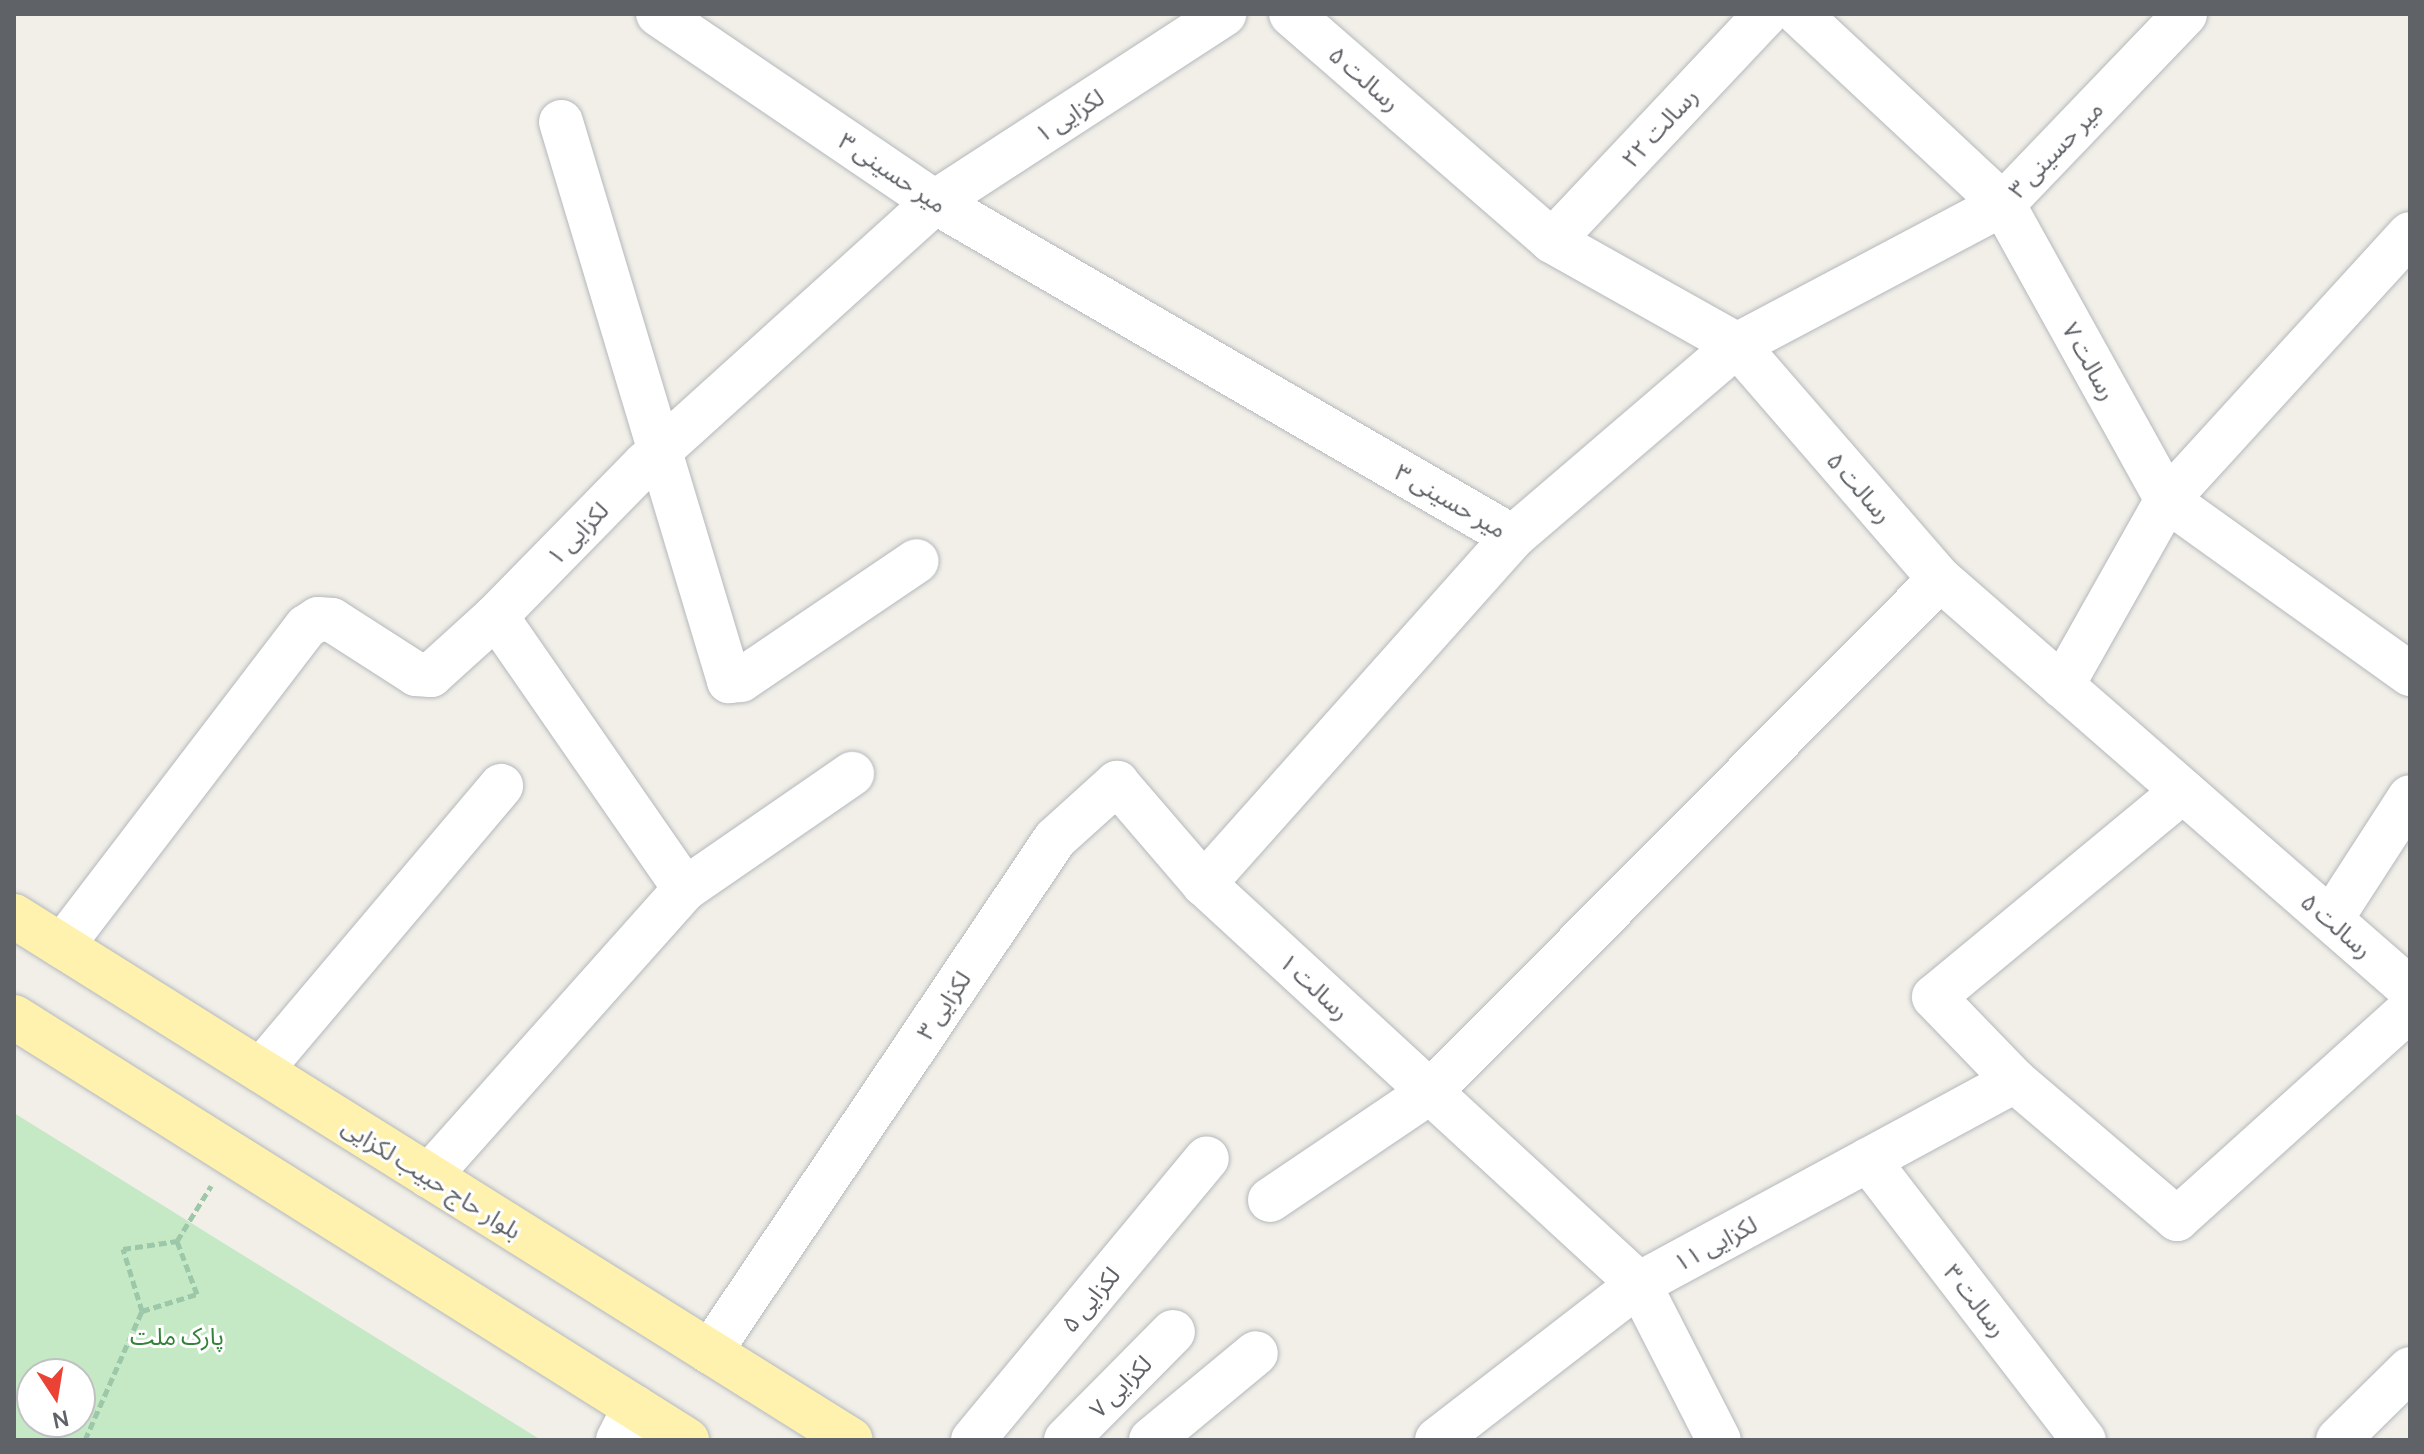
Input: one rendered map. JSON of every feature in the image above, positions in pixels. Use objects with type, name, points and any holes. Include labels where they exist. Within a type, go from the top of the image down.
[{"type":"main road","name":"بلوار حاج حبیب لکزايی","points":[[14,916],[851,1440]]},
{"type":"main road","points":[[14,1017],[231,1153],[626,1424],[687,1440]]},
{"type":"street","name":"لکزایی ۱","points":[[62,946],[306,627],[318,619],[332,620],[416,674],[431,675],[496,616],[662,448],[935,202],[1224,14]]},
{"type":"street","name":"رسالت ۵","points":[[1291,14],[1552,241],[1737,345],[1940,579],[2410,989]]},
{"type":"street","name":"رسالت ۲۲","points":[[1552,241],[1766,14]]},
{"type":"street","name":"رسالت ۷","points":[[1799,14],[2003,204],[2167,500],[2410,674]]},
{"type":"street","name":"میر حسینی ۳","points":[[690,22],[935,202],[1513,537],[1737,345],[2003,204],[2185,14]]},
{"type":"street","points":[[561,122],[662,448],[729,681],[741,680],[917,561]]},
{"type":"street","points":[[2062,686],[2167,500],[2410,234]]},
{"type":"street","points":[[1204,884],[1513,537]]},
{"type":"street","points":[[1270,1200],[1430,1092],[1940,579]]},
{"type":"street","points":[[496,616],[685,889]]},
{"type":"street","points":[[429,1176],[685,889],[852,774]]},
{"type":"street","name":"لکزایی ۳","points":[[710,1352],[1055,839],[1117,783],[1204,884]]},
{"type":"street","points":[[261,1070],[501,786]]},
{"type":"street","points":[[2183,791],[1934,997],[2015,1081],[2177,1219],[2410,1009]]},
{"type":"street","points":[[2331,919],[2410,797]]},
{"type":"street","name":"رسالت ۱","points":[[1204,884],[1639,1284],[1719,1440]]},
{"type":"street","name":"لکزایی ۱۱","points":[[1437,1440],[1639,1284],[2015,1081]]},
{"type":"street","name":"لکزایی ۵","points":[[973,1440],[1207,1158]]},
{"type":"street","name":"رسالت ۳","points":[[1868,1160],[2084,1440]]},
{"type":"street","name":"لکزایی ۷","points":[[1066,1440],[1173,1332]]},
{"type":"street","points":[[1151,1440],[1256,1353]]},
{"type":"street","points":[[2338,1440],[2410,1369]]},
{"type":"path","points":[[177,1241],[231,1153]]},
{"type":"path","points":[[85,1440],[142,1311],[123,1249],[177,1241]]},
{"type":"path","points":[[142,1311],[197,1294],[177,1241]]},
{"type":"green space","name":"پارک ملت","points":[[14,1113],[541,1440],[14,1440]]}]
